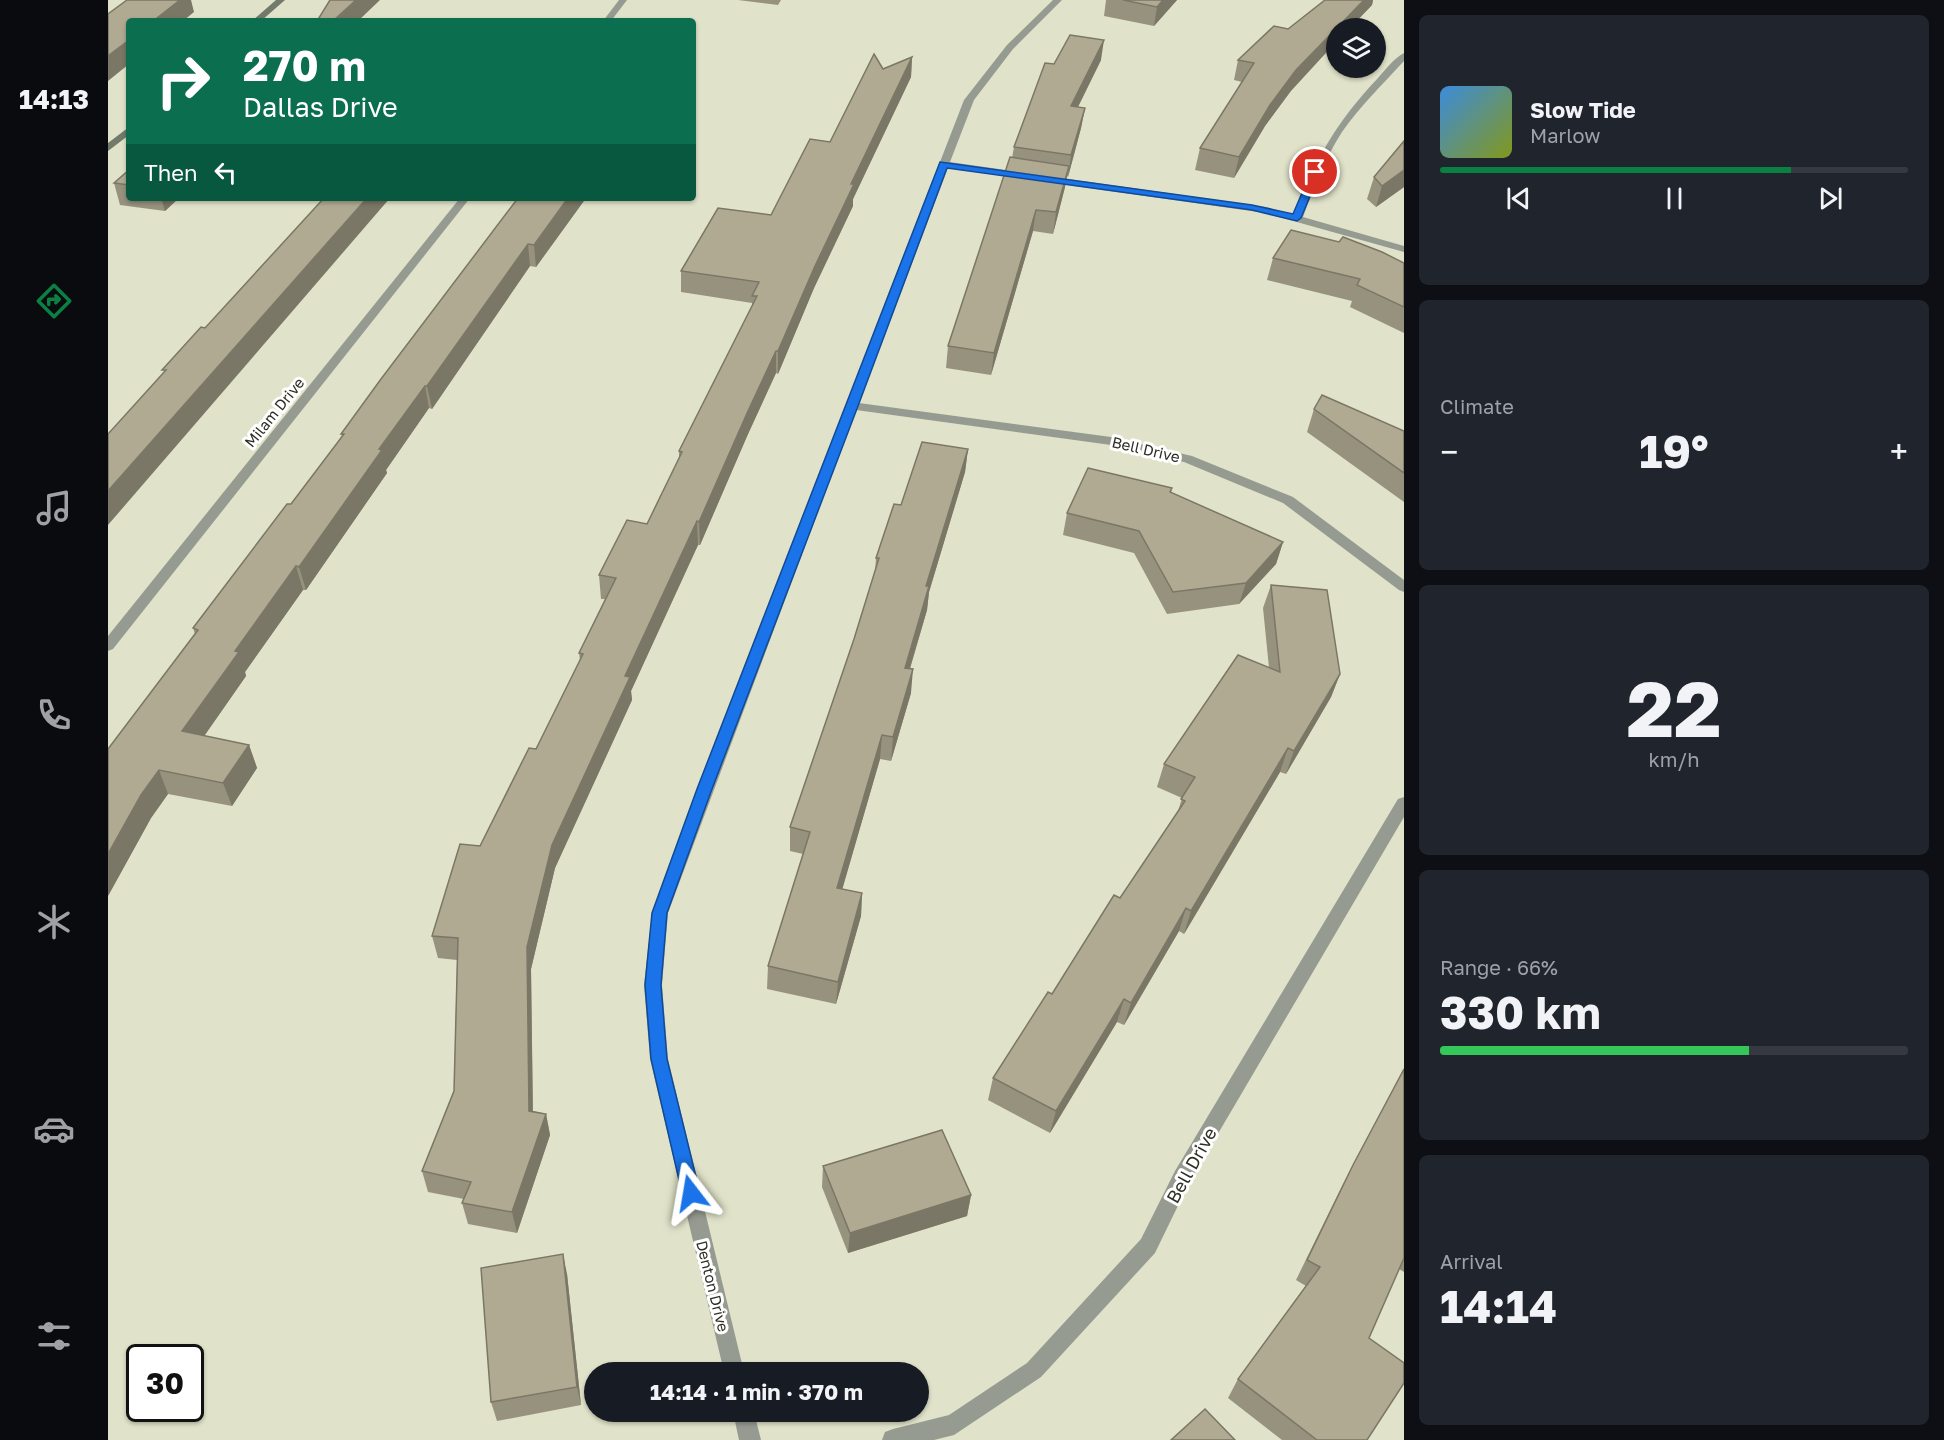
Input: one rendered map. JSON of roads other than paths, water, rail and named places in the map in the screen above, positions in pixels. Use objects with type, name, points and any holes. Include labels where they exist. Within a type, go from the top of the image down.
[{"type":"street","points":[[260,18],[281,0]]},
{"type":"street","points":[[609,18],[623,0]]},
{"type":"street","name":"Denton Drive","points":[[732,1362],[659,1059],[653,985],[660,913],[705,789],[969,100],[993,64],[1023,31],[1058,0]]},
{"type":"street","points":[[1297,218],[1315,172],[1330,143],[1362,100],[1404,56]]},
{"type":"street","points":[[110,144],[126,132]]},
{"type":"street","points":[[943,164],[1247,207],[1297,218],[1404,249]]},
{"type":"street","name":"Milam Drive","points":[[108,646],[463,201]]},
{"type":"street","name":"Bell Drive","points":[[853,406],[1111,441],[1188,459],[1288,500],[1404,587]]},
{"type":"street","name":"Bell Drive","points":[[893,1440],[954,1424],[1034,1370],[1148,1246],[1182,1177],[1404,803]]},
{"type":"street","points":[[746,1422],[750,1440]]}]
